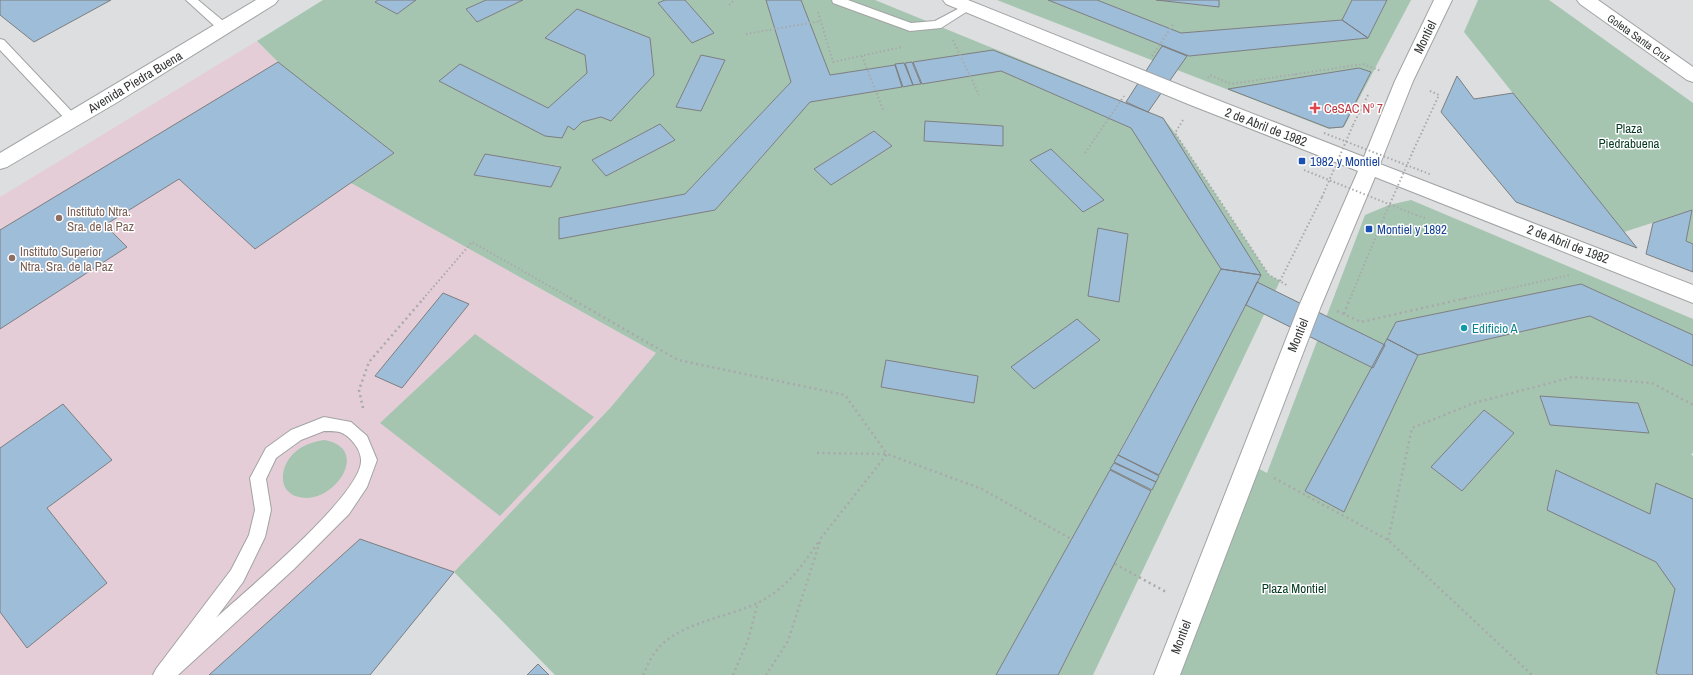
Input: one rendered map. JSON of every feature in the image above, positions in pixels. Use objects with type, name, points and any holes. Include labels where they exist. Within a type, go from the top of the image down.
[{"type":"street","name":"Avenida Piedra Buena","points":[[0,162],[269,0]]},
{"type":"street","name":"2 de Abril de 1982","points":[[952,0],[1195,99],[1693,294]]},
{"type":"street","name":"Montiel","points":[[1167,675],[1310,306],[1348,220],[1368,166],[1404,81],[1443,0]]},
{"type":"street","name":"Goleta Santa Cruz","points":[[1586,0],[1693,76]]},
{"type":"lane","points":[[191,0],[224,28]]},
{"type":"lane","points":[[836,0],[910,27],[937,25],[969,7]]},
{"type":"lane","points":[[0,43],[72,120]]},
{"type":"lane","points":[[324,424],[346,427],[362,441],[369,460],[362,482],[343,509],[288,563],[163,675],[237,576],[257,537],[263,510],[258,478],[271,453],[296,435],[324,424]]},
{"type":"path","points":[[729,5],[734,0]]},
{"type":"path","points":[[746,34],[821,21]]},
{"type":"path","points":[[951,36],[979,95]]},
{"type":"path","points":[[862,56],[884,112]]},
{"type":"path","points":[[1295,74],[1297,78]]},
{"type":"path","points":[[1280,281],[1322,197],[1353,125],[1370,91]]},
{"type":"path","points":[[1344,314],[1382,222],[1439,95]]},
{"type":"path","points":[[1324,133],[1432,175]]},
{"type":"path","points":[[1304,170],[1416,215]]},
{"type":"path","points":[[472,242],[678,360],[845,395],[887,454]]},
{"type":"path","points":[[1388,540],[1412,428],[1474,403],[1573,377],[1652,383],[1693,405]]},
{"type":"path","points":[[816,453],[887,454],[982,489],[1071,539]]},
{"type":"path","points":[[643,675],[657,649],[676,634],[758,602],[775,593],[795,577],[821,538],[887,454]]},
{"type":"path","points":[[1248,463],[1388,540],[1532,675]]},
{"type":"path","points":[[766,675],[788,641],[821,538]]},
{"type":"path","points":[[1115,564],[1193,607]]},
{"type":"path","points":[[733,675],[741,660],[754,625],[758,602]]},
{"type":"shaded area","points":[[257,41],[278,62],[394,153],[351,183],[656,353],[611,407],[454,572],[370,675],[0,675],[0,197]]},
{"type":"green space","points":[[323,0],[378,0],[375,2],[397,14],[416,0],[486,0],[466,9],[477,22],[523,0],[665,0],[658,3],[692,43],[713,33],[685,0],[766,0],[791,82],[685,194],[559,218],[559,238],[715,210],[810,102],[902,87],[894,65],[830,75],[801,0],[875,0],[1163,118],[1175,133],[1269,275],[1280,281],[1093,675],[1058,675],[1151,491],[1110,470],[996,675],[555,675],[454,572],[611,407],[656,353],[351,183],[394,153],[278,62],[257,41]],"holes":[[[993,50],[1163,118],[1131,128],[1001,71],[922,84],[913,62]],[[701,56],[725,60],[701,111],[676,107]],[[913,62],[921,84],[913,85],[905,63]],[[904,63],[912,85],[903,87],[895,65]],[[926,121],[1003,126],[1003,146]],[[660,124],[674,140],[606,176],[592,160]],[[874,131],[892,146],[831,185],[814,169]],[[1051,149],[1104,200],[1083,212],[1030,160]],[[485,155],[561,167],[550,187],[475,175]],[[1128,235],[1119,302],[1089,296]],[[1221,269],[1261,275],[1159,475],[1118,454]],[[1099,340],[1034,389],[1012,367]],[[886,360],[978,376],[974,403],[881,387]],[[1118,455],[1159,476],[1156,481],[1114,462]],[[1114,463],[1156,482],[1152,490],[1110,469]]]},
{"type":"green space","points":[[997,0],[1048,0],[1189,56],[1368,38],[1387,0],[1411,0],[1344,127],[1329,129]],"holes":[[[1359,68],[1371,73],[1343,126],[1329,128],[1229,89]]]},
{"type":"green space","points":[[1097,0],[1156,0],[1219,7],[1219,0],[1352,0],[1342,20],[1181,33]]},
{"type":"green space","name":"Plaza Piedrabuena","points":[[1478,0],[1549,0],[1693,103],[1693,244],[1686,241],[1692,210],[1624,232],[1464,32]]},
{"type":"green space","name":"Plaza Montiel","points":[[1411,200],[1693,319],[1693,335],[1581,284],[1396,322],[1373,368],[1305,491],[1344,512],[1418,355],[1591,316],[1693,366],[1693,453],[1691,454],[1693,456],[1693,675],[1167,675],[1248,463],[1267,473],[1365,215],[1389,205]],"holes":[[[1540,396],[1638,403],[1649,432],[1550,425]],[[1484,410],[1514,433],[1462,491],[1432,467]]]},
{"type":"green space","points":[[475,334],[594,417],[500,516],[380,423]]},
{"type":"green space","points":[[324,440],[338,445],[346,454],[347,464],[343,475],[335,485],[324,493],[312,497],[299,497],[292,494],[284,485],[283,478],[283,472],[289,459],[296,451],[304,446]]},
{"type":"building","points":[[0,0],[111,0],[34,42],[0,15]]},
{"type":"building","points":[[378,0],[416,0],[397,14],[375,2]]},
{"type":"building","points":[[486,0],[523,0],[477,22],[466,9]]},
{"type":"building","points":[[665,0],[685,0],[714,33],[692,43],[658,3]]},
{"type":"building","points":[[766,0],[801,0],[830,75],[895,65],[902,87],[810,102],[715,210],[559,239],[559,218],[685,194],[791,82]]},
{"type":"building","points":[[1048,0],[1097,0],[1181,33],[1342,20],[1368,38],[1189,56]]},
{"type":"building","points":[[1156,0],[1219,0],[1219,7]]},
{"type":"building","points":[[1352,0],[1387,0],[1368,38],[1342,20]]},
{"type":"building","points":[[577,9],[650,38],[654,75],[611,121],[601,117],[582,122],[574,130],[568,126],[562,138],[545,136],[439,81],[460,64],[548,108],[587,73],[585,55],[545,38]]},
{"type":"building","points":[[1162,46],[1187,56],[1148,112],[1126,102]]},
{"type":"building","points":[[993,50],[1163,118],[1261,275],[1221,269],[1131,128],[1001,71],[922,84],[913,62]]},
{"type":"building","points":[[701,55],[725,60],[701,111],[676,107]]},
{"type":"building","points":[[278,62],[394,153],[255,249],[179,179],[105,225],[127,247],[0,329],[0,230]]},
{"type":"building","points":[[912,62],[921,84],[913,85],[905,63]]},
{"type":"building","points":[[904,63],[913,85],[903,87],[895,64]]},
{"type":"building","name":"CeSAC Nº 7","points":[[1359,68],[1371,72],[1343,127],[1329,128],[1228,89]]},
{"type":"building","points":[[1457,76],[1474,99],[1513,93],[1637,248],[1516,202],[1441,112]]},
{"type":"building","points":[[925,121],[1003,126],[1003,146],[924,141]]},
{"type":"building","points":[[660,124],[675,140],[606,176],[592,160]]},
{"type":"building","points":[[874,131],[892,146],[831,185],[814,169]]},
{"type":"building","points":[[1051,149],[1104,200],[1083,212],[1030,160]]},
{"type":"building","points":[[485,154],[561,167],[551,187],[474,175]]},
{"type":"building","points":[[1692,210],[1686,241],[1693,244],[1693,272],[1646,254],[1653,223]]},
{"type":"building","points":[[1098,228],[1128,234],[1119,302],[1088,296]]},
{"type":"building","points":[[1221,269],[1261,275],[1159,475],[1118,455]]},
{"type":"building","points":[[1257,282],[1385,345],[1373,368],[1246,305]]},
{"type":"building","name":"Edificio A","points":[[1581,284],[1693,335],[1693,366],[1590,316],[1418,355],[1387,339],[1396,322]]},
{"type":"building","points":[[443,293],[469,304],[402,388],[375,376]]},
{"type":"building","points":[[1077,319],[1100,340],[1034,389],[1011,367]]},
{"type":"building","points":[[1387,339],[1418,355],[1344,512],[1305,491]]},
{"type":"building","points":[[886,360],[978,376],[974,403],[881,387]]},
{"type":"building","points":[[1540,396],[1638,403],[1649,433],[1550,425]]},
{"type":"building","points":[[63,404],[112,460],[47,508],[107,583],[27,648],[0,612],[0,448]]},
{"type":"building","points":[[1484,410],[1514,433],[1462,491],[1431,467]]},
{"type":"building","points":[[1118,455],[1159,476],[1156,482],[1114,462]]},
{"type":"building","points":[[1114,463],[1156,482],[1152,490],[1110,469]]},
{"type":"building","points":[[1110,470],[1151,491],[1058,675],[996,675]]},
{"type":"building","points":[[1556,470],[1650,514],[1656,483],[1693,499],[1693,675],[1659,675],[1656,673],[1675,589],[1656,562],[1547,510]]},
{"type":"building","points":[[360,539],[454,572],[370,675],[209,675]]},
{"type":"building","points":[[538,664],[549,675],[527,675]]},
{"type":"place","name":"CeSAC Nº 7","points":[[1315,108]]},
{"type":"place","name":"1982 y Montiel","points":[[1302,161]]},
{"type":"place","name":"Instituto Ntra. Sra. de la Paz","points":[[59,218]]},
{"type":"place","name":"Montiel y 1892","points":[[1369,229]]},
{"type":"place","name":"Instituto Superior Ntra. Sra. de la Paz","points":[[12,258]]},
{"type":"place","name":"Edificio A","points":[[1464,328]]}]
